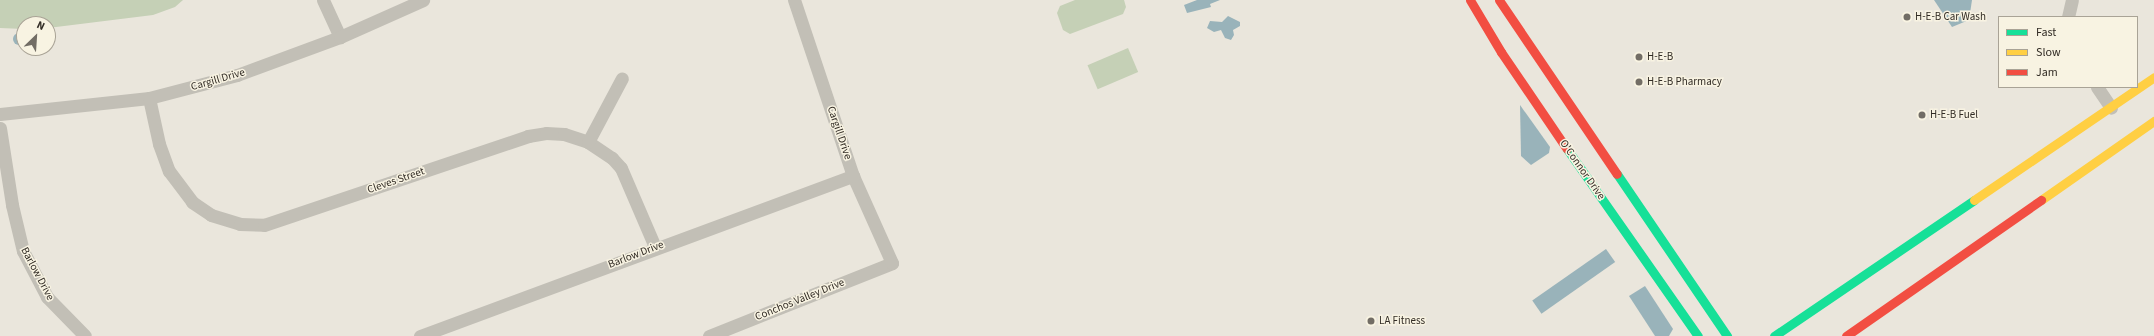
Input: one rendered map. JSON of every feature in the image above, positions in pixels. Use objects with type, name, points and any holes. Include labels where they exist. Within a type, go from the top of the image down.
[{"type":"main road","name":"O'Connor Drive","points":[[1470,0],[1481,20],[1577,156],[1698,336]]},
{"type":"main road","points":[[1499,0],[1594,143],[1727,336]]},
{"type":"main road","points":[[1481,20],[1513,52],[1531,78]]},
{"type":"main road","points":[[1774,336],[2111,108],[2154,77]]},
{"type":"main road","points":[[1846,336],[2154,121]]},
{"type":"main road","points":[[1581,141],[1594,143]]},
{"type":"main road","points":[[1618,195],[1648,220]]},
{"type":"street","points":[[323,0],[340,37]]},
{"type":"street","name":"Cargill Drive","points":[[0,114],[149,98],[237,75],[340,37],[423,0]]},
{"type":"street","name":"Cargill Drive","points":[[794,0],[853,176],[892,264]]},
{"type":"street","points":[[2068,16],[2072,0]]},
{"type":"street","points":[[588,142],[622,78]]},
{"type":"street","points":[[2098,88],[2111,108]]},
{"type":"street","name":"Cleves Street","points":[[149,98],[157,137],[169,171],[192,202],[211,215],[240,224],[264,225],[528,136],[546,133],[564,134],[588,142],[612,158],[621,168],[655,247]]},
{"type":"street","name":"Barlow Drive","points":[[0,128],[12,205],[23,251],[47,297],[85,336]]},
{"type":"street","name":"Barlow Drive","points":[[420,336],[655,247],[853,176]]},
{"type":"street","name":"Conchos Valley Drive","points":[[709,336],[726,333],[892,264]]},
{"type":"green space","points":[[0,0],[183,0],[175,7],[153,15],[56,27],[56,16],[16,16],[16,29],[0,28]]},
{"type":"green space","points":[[1075,0],[1124,0],[1126,7],[1123,14],[1070,34],[1063,30],[1057,13],[1060,6]]},
{"type":"green space","points":[[1128,48],[1138,72],[1098,89],[1087,65]]},
{"type":"water","points":[[1197,0],[1220,0],[1210,4],[1211,7],[1187,13],[1184,5]]},
{"type":"water","points":[[1934,0],[1972,0],[1969,20],[1952,27]]},
{"type":"water","points":[[1228,16],[1240,22],[1240,26],[1233,30],[1234,35],[1231,40],[1225,38],[1221,30],[1214,32],[1207,28],[1210,21],[1222,22]]},
{"type":"water","points":[[16,34],[16,44],[13,41],[13,37]]},
{"type":"water","points":[[1520,105],[1550,147],[1549,153],[1531,165],[1521,156]]},
{"type":"water","points":[[1606,249],[1615,262],[1541,314],[1532,301]]},
{"type":"water","points":[[1645,286],[1673,329],[1669,336],[1655,336],[1629,296]]},
{"type":"traffic: fast","points":[[1567,149],[1698,336]]},
{"type":"traffic: fast","points":[[1617,174],[1727,336]]},
{"type":"traffic: fast","points":[[1774,336],[1974,200]]},
{"type":"traffic: slow","points":[[2138,88],[2154,77]]},
{"type":"traffic: slow","points":[[1974,200],[2138,88]]},
{"type":"traffic: slow","points":[[2041,200],[2154,121]]},
{"type":"traffic: jam","points":[[1470,0],[1501,52],[1567,149]]},
{"type":"traffic: jam","points":[[1499,0],[1617,174]]},
{"type":"traffic: jam","points":[[1846,336],[2041,200]]},
{"type":"place","name":"H-E-B Car Wash","points":[[1907,17]]},
{"type":"place","name":"H-E-B","points":[[1639,57]]},
{"type":"place","name":"H-E-B Pharmacy","points":[[1639,82]]},
{"type":"place","name":"H-E-B Fuel","points":[[1922,115]]},
{"type":"place","name":"LA Fitness","points":[[1371,321]]}]
